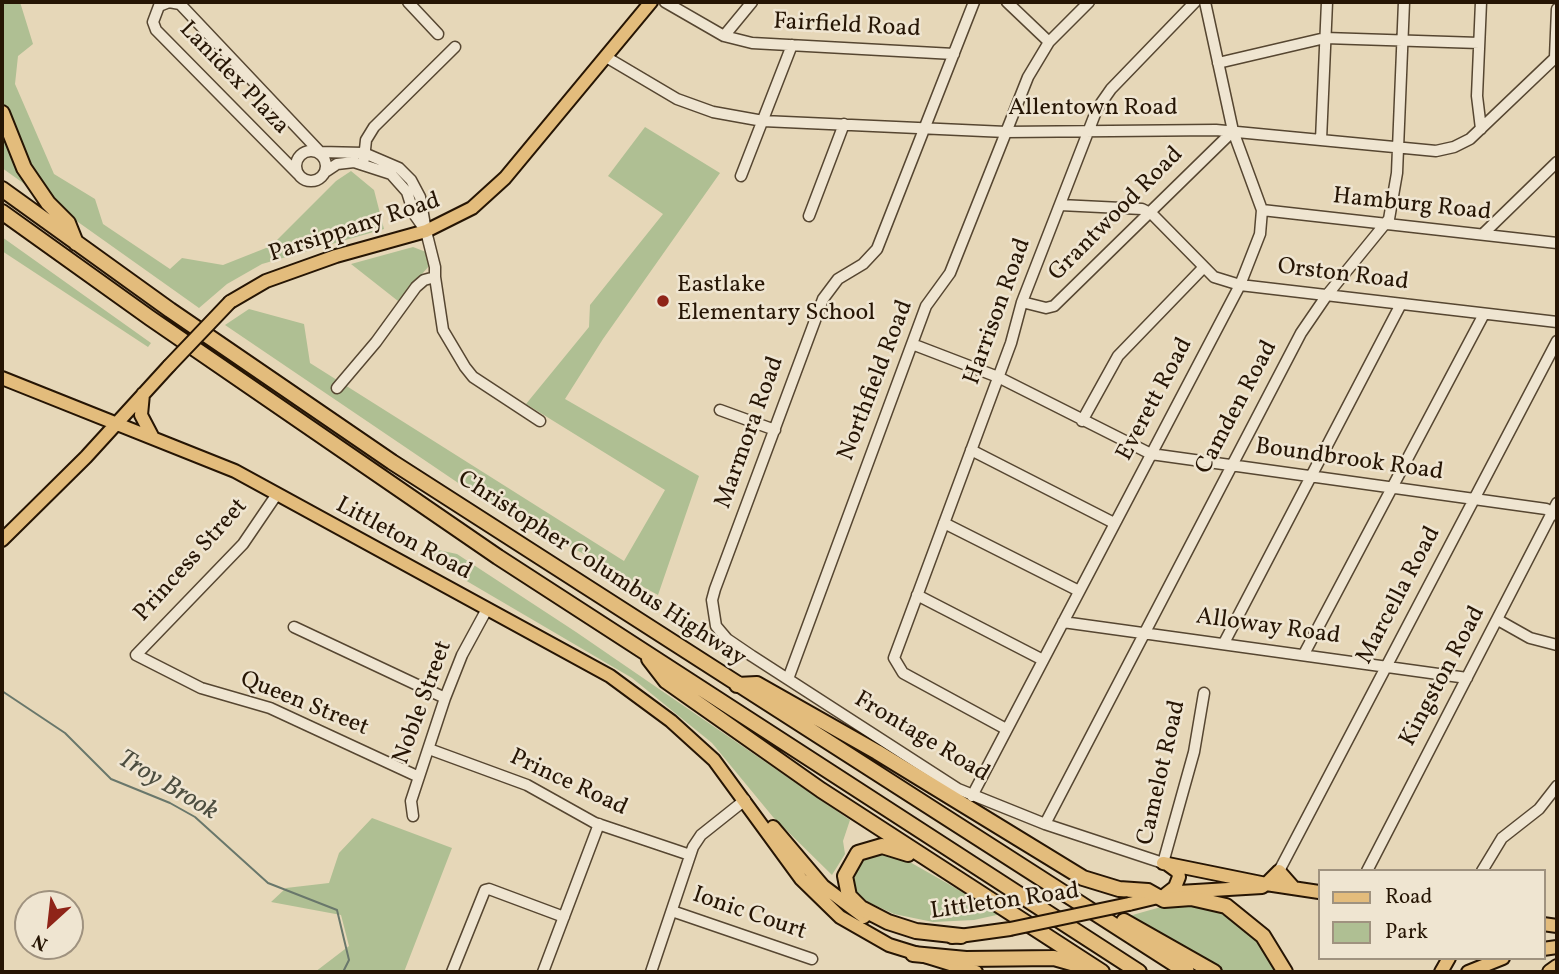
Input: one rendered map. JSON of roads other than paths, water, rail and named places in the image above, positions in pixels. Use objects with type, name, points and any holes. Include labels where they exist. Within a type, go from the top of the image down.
[{"type":"highway","points":[[2,113],[24,168],[48,203],[68,223],[76,243]]},
{"type":"highway","name":"Christopher Columbus Highway","points":[[2,189],[392,462],[1187,972]]},
{"type":"highway","name":"Christopher Columbus Highway","points":[[2,212],[337,447],[642,650],[1139,972]]},
{"type":"highway","points":[[642,650],[666,681],[685,695],[821,790],[1101,972]]},
{"type":"highway","points":[[737,685],[757,684],[840,730],[1071,872],[1109,887],[1148,891],[1164,900],[1202,899],[1234,911],[1263,936],[1285,972]]},
{"type":"highway","points":[[961,936],[902,927],[861,908],[849,896],[845,885],[851,861],[870,847],[899,850],[1009,912]]},
{"type":"highway","points":[[996,849],[1085,896],[1214,972]]},
{"type":"highway","points":[[914,954],[966,960],[1054,958],[1101,972]]},
{"type":"highway","points":[[1550,972],[1557,967]]},
{"type":"main road","name":"Parsippany Road","points":[[2,540],[118,422],[230,302],[283,275],[336,256],[426,231],[464,213],[505,178],[651,2]]},
{"type":"main road","name":"Littleton Road","points":[[2,378],[118,422],[235,471],[591,665],[640,696],[714,760],[801,879],[827,906],[869,935],[914,954],[976,972]]},
{"type":"main road","points":[[143,394],[141,415],[152,436]]},
{"type":"main road","name":"Littleton Road","points":[[744,800],[770,824],[823,886],[854,911],[886,927],[910,934],[946,938],[1010,929],[1204,889],[1262,887],[1266,884],[1318,892]]},
{"type":"main road","points":[[1163,863],[1266,884],[1279,871],[1295,888]]},
{"type":"main road","points":[[1161,896],[1175,887],[1179,877],[1178,872],[1163,863]]},
{"type":"main road","points":[[1468,972],[1498,960]]},
{"type":"street","points":[[408,2],[438,34]]},
{"type":"street","name":"Fairfield Road","points":[[664,2],[724,36],[752,43],[954,54]]},
{"type":"street","points":[[724,36],[751,2]]},
{"type":"street","name":"Marmora Road","points":[[716,626],[712,600],[823,299],[838,279],[863,264],[877,249],[974,2]]},
{"type":"street","points":[[1007,2],[1049,43]]},
{"type":"street","name":"Northfield Road","points":[[788,679],[926,306],[950,273],[1028,77],[1049,43],[1089,2]]},
{"type":"street","name":"Harrison Road","points":[[1006,729],[903,673],[896,666],[894,658],[998,377],[1022,302],[1097,109],[1111,89],[1195,2]]},
{"type":"street","points":[[1205,2],[1233,131],[1262,210]]},
{"type":"street","points":[[1321,139],[1327,2]]},
{"type":"street","name":"Camden Road","points":[[1045,824],[1301,333],[1327,295],[1386,224],[1395,201],[1404,2]]},
{"type":"street","points":[[1481,2],[1477,96],[1481,129]]},
{"type":"street","name":"Lanidex Plaza","points":[[298,174],[156,30],[153,22],[156,4],[180,4],[320,152],[326,164],[325,172]]},
{"type":"street","points":[[1556,57],[1557,9]]},
{"type":"street","points":[[1218,63],[1325,38],[1479,43]]},
{"type":"street","points":[[741,176],[792,45]]},
{"type":"street","points":[[364,158],[366,140],[374,127],[455,47]]},
{"type":"street","name":"Allentown Road","points":[[606,57],[677,99],[722,114],[763,121],[1006,132],[1233,131],[1398,148],[1445,150],[1462,144],[1481,129],[1556,57]]},
{"type":"street","points":[[809,216],[844,124]]},
{"type":"street","name":"Grantwood Road","points":[[1022,302],[1046,308],[1054,306],[1152,214],[1233,131]]},
{"type":"street","name":"Lanidex Plaza","points":[[298,174],[296,166],[300,155],[308,151],[320,152]]},
{"type":"street","points":[[320,152],[391,163],[411,180],[425,213],[426,231],[433,249],[443,330],[473,377],[540,421]]},
{"type":"street","points":[[298,174],[312,181],[341,162],[364,158]]},
{"type":"street","points":[[1483,234],[1557,162]]},
{"type":"street","points":[[1060,205],[1142,209],[1152,214]]},
{"type":"street","name":"Hamburg Road","points":[[1262,210],[1557,243]]},
{"type":"street","name":"Everett Road","points":[[972,796],[1240,285],[1260,234],[1262,210]]},
{"type":"street","name":"Orston Road","points":[[1152,214],[1213,277],[1240,285],[1557,322]]},
{"type":"street","points":[[1082,421],[1118,356],[1204,267]]},
{"type":"street","points":[[337,387],[418,285],[435,277]]},
{"type":"street","points":[[1224,643],[1401,304]]},
{"type":"street","points":[[1304,654],[1484,314]]},
{"type":"street","name":"Marcella Road","points":[[1279,871],[1557,341]]},
{"type":"street","name":"Boundbrook Road","points":[[912,344],[998,377],[1151,454],[1556,510]]},
{"type":"street","points":[[720,410],[775,430]]},
{"type":"street","points":[[971,450],[1114,523]]},
{"type":"street","name":"Princess Street","points":[[136,655],[243,544],[277,494]]},
{"type":"street","name":"Kingston Road","points":[[1368,869],[1556,510]]},
{"type":"street","points":[[944,523],[1079,591]]},
{"type":"street","points":[[917,595],[1043,660]]},
{"type":"street","name":"Noble Street","points":[[413,816],[411,801],[446,698],[462,654],[487,608]]},
{"type":"street","points":[[1498,620],[1530,638],[1557,645]]},
{"type":"street","name":"Alloway Road","points":[[1063,622],[1466,678]]},
{"type":"street","name":"Frontage Road","points":[[716,626],[727,639],[941,779],[972,796],[1045,824],[1163,863]]},
{"type":"street","points":[[294,627],[446,698]]},
{"type":"street","name":"Queen Street","points":[[136,655],[201,688],[270,708],[419,777]]},
{"type":"street","name":"Camelot Road","points":[[1163,863],[1194,752],[1204,693]]},
{"type":"street","name":"Prince Road","points":[[429,749],[527,785],[599,824],[690,855]]},
{"type":"street","points":[[1483,869],[1502,838],[1539,809],[1557,786]]},
{"type":"street","points":[[651,972],[690,855],[701,835],[744,800]]},
{"type":"street","points":[[543,972],[599,824]]},
{"type":"street","points":[[452,972],[485,890],[489,889],[564,917]]},
{"type":"street","name":"Ionic Court","points":[[672,911],[812,958]]},
{"type":"waterway","name":"Troy Brook","points":[[2,691],[65,733],[111,779],[170,803],[195,817],[268,883],[337,910],[349,960],[343,972]]},
{"type":"place","name":"Eastlake Elementary School","points":[[663,301]]}]
